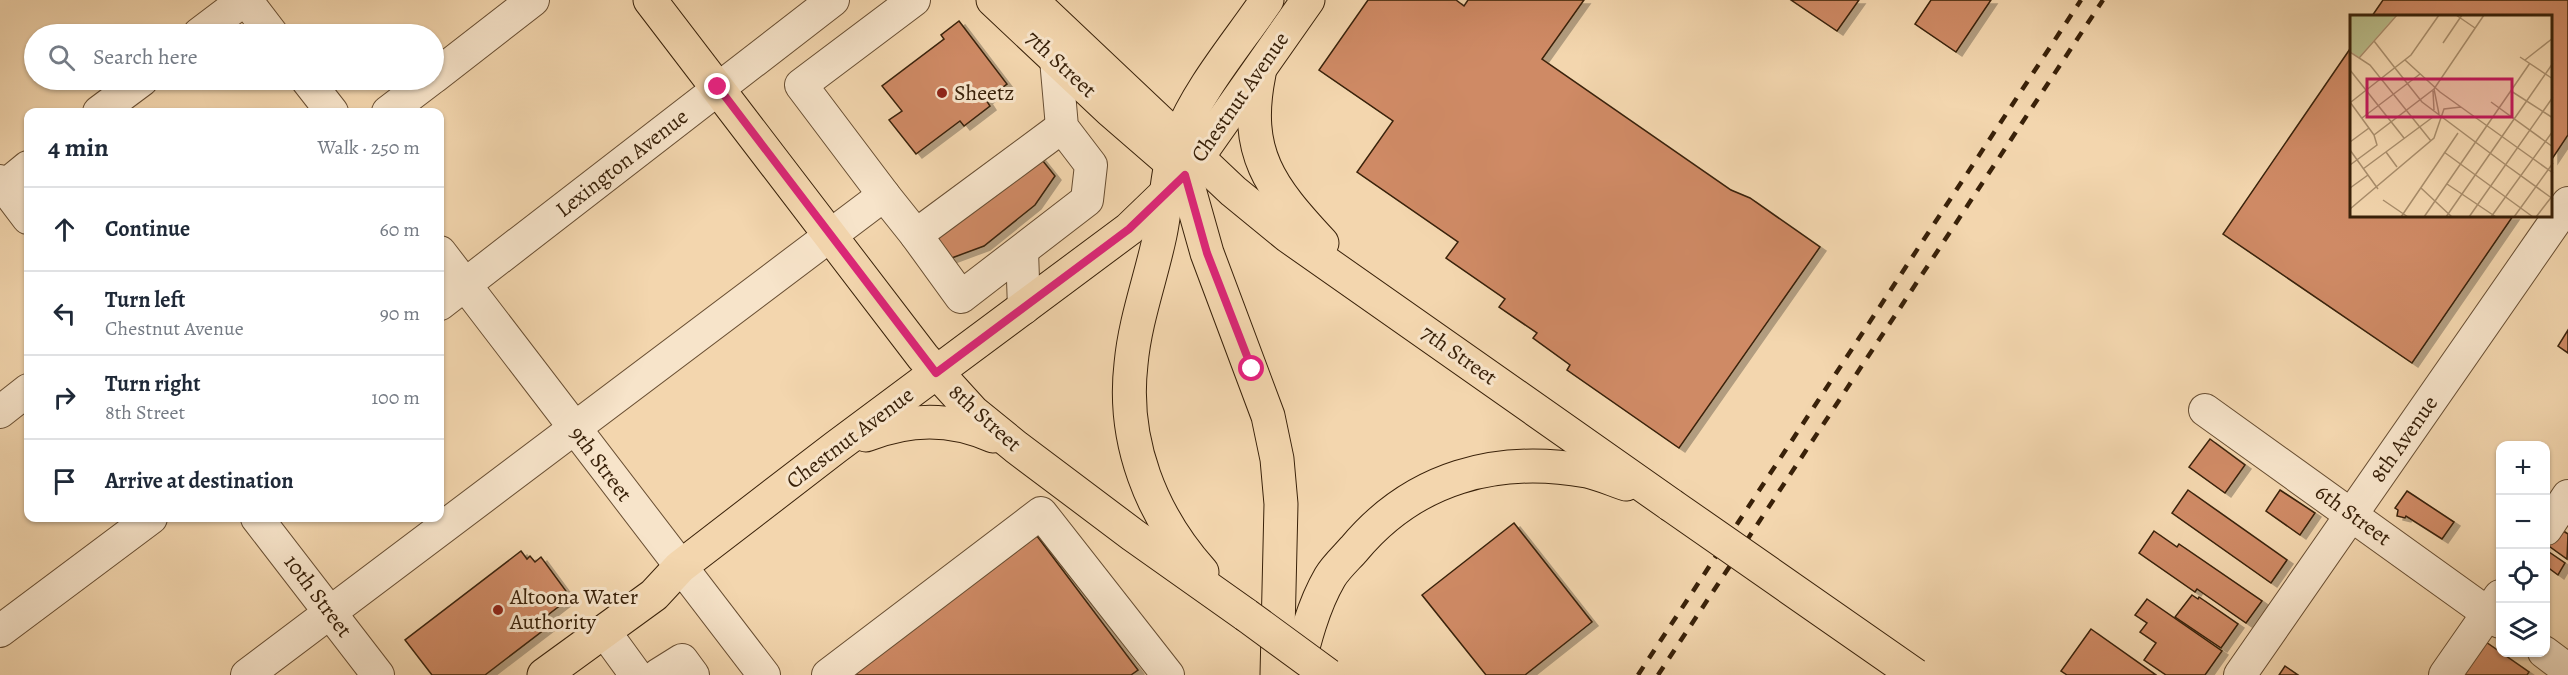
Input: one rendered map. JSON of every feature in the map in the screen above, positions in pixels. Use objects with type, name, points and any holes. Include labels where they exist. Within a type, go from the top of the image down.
[{"type":"main road","name":"8th Street","points":[[650,0],[936,373],[973,412],[1133,535],[1328,675]]},
{"type":"main road","name":"7th Street","points":[[993,0],[1056,59],[1179,166],[1233,191],[1288,236],[1915,675]]},
{"type":"main road","name":"7th Street","points":[[1031,0],[1179,166]]},
{"type":"main road","name":"Chestnut Avenue","points":[[1179,166],[1205,89],[1267,0]]},
{"type":"main road","name":"Chestnut Avenue","points":[[544,675],[654,594],[680,567],[836,447],[1129,229],[1260,69],[1308,0]]},
{"type":"main road","points":[[1260,69],[1253,101],[1253,129],[1261,160],[1273,184],[1299,219],[1335,258],[1392,307]]},
{"type":"main road","points":[[1179,166],[1140,311],[1130,365],[1131,416],[1138,464],[1159,513],[1185,553],[1211,583],[1246,615]]},
{"type":"main road","points":[[1179,166],[1207,253],[1268,416],[1277,459],[1281,504],[1277,675]]},
{"type":"main road","points":[[836,447],[880,429],[905,422],[930,420],[956,423],[1016,447]]},
{"type":"main road","points":[[1296,675],[1306,632],[1331,576],[1372,527],[1419,492],[1469,473],[1529,466],[1588,471],[1630,485],[1671,505]]},
{"type":"street","points":[[213,24],[245,0],[264,24]]},
{"type":"street","points":[[444,69],[533,0]]},
{"type":"street","points":[[914,0],[801,85],[961,297],[1087,200],[1090,165],[1062,127],[1056,59]]},
{"type":"street","points":[[827,4],[850,48]]},
{"type":"street","name":"Lexington Avenue","points":[[444,301],[827,4]]},
{"type":"street","points":[[104,108],[129,90]]},
{"type":"street","points":[[315,90],[329,108]]},
{"type":"street","points":[[393,108],[416,90]]},
{"type":"street","points":[[916,235],[1062,127]]},
{"type":"street","points":[[24,170],[1,186],[24,213]]},
{"type":"street","points":[[247,675],[884,195]]},
{"type":"street","name":"8th Avenue","points":[[2240,675],[2567,207]]},
{"type":"street","points":[[1022,252],[1024,308]]},
{"type":"street","name":"9th Street","points":[[444,257],[764,675]]},
{"type":"street","points":[[0,412],[24,393]]},
{"type":"street","name":"6th Street","points":[[2205,410],[2351,513],[2496,610]]},
{"type":"street","points":[[2550,523],[2568,496]]},
{"type":"street","points":[[828,675],[1041,513],[1168,675]]},
{"type":"street","points":[[0,632],[146,522]]},
{"type":"street","name":"10th Street","points":[[260,522],[378,675]]},
{"type":"street","points":[[2445,675],[2496,610]]},
{"type":"street","points":[[604,631],[636,675]]},
{"type":"street","points":[[2550,656],[2568,670]]},
{"type":"street","points":[[658,675],[682,660],[693,675]]},
{"type":"building","points":[[1368,0],[1456,0],[1464,6],[1468,0],[1584,0],[1542,59],[1731,190],[1750,198],[1820,247],[1679,448],[1567,370],[1570,365],[1533,338],[1537,333],[1499,307],[1505,299],[1446,258],[1458,242],[1357,172],[1393,121],[1319,70]]},
{"type":"building","points":[[1791,0],[1859,0],[1837,31]]},
{"type":"building","points":[[1931,0],[1991,0],[1956,52],[1915,24]]},
{"type":"building","points":[[2383,0],[2568,0],[2568,135],[2553,158],[2553,15],[2373,15]]},
{"type":"building","name":"Sheetz","points":[[959,21],[1007,84],[986,100],[990,106],[964,126],[960,121],[916,154],[889,120],[902,111],[882,86],[944,39],[941,35]]},
{"type":"building","points":[[2350,49],[2350,218],[2512,218],[2412,363],[2223,234]]},
{"type":"building","name":"Sheetz","points":[[1039,156],[1055,176],[1035,205],[984,246],[949,259],[934,238]]},
{"type":"building","points":[[2568,330],[2568,353],[2558,346]]},
{"type":"building","points":[[2210,439],[2245,465],[2225,493],[2189,467]]},
{"type":"building","points":[[2188,490],[2287,560],[2271,583],[2172,513]]},
{"type":"building","points":[[2280,490],[2315,513],[2300,535],[2266,511]]},
{"type":"building","points":[[2407,491],[2454,522],[2442,539],[2406,516],[2405,518],[2397,516],[2398,510],[2395,508]]},
{"type":"building","points":[[1514,523],[1592,622],[1525,675],[1486,675],[1422,595]]},
{"type":"building","points":[[2554,525],[2568,534],[2567,559],[2550,547],[2550,534]]},
{"type":"building","points":[[2154,531],[2177,547],[2179,544],[2262,601],[2246,623],[2197,589],[2195,592],[2139,553]]},
{"type":"building","points":[[1037,536],[1138,670],[1131,675],[851,675]]},
{"type":"building","name":"Altoona Water Authority","points":[[521,551],[527,559],[530,556],[535,562],[541,557],[566,591],[561,595],[566,601],[544,618],[549,626],[485,675],[432,675],[405,640]]},
{"type":"building","points":[[2550,553],[2565,563],[2558,575],[2550,569]]},
{"type":"building","points":[[2192,595],[2198,599],[2199,597],[2238,624],[2221,648],[2175,617]]},
{"type":"building","points":[[2147,599],[2222,651],[2205,675],[2166,675],[2144,660],[2156,643],[2140,632],[2147,623],[2135,615]]},
{"type":"building","points":[[2091,629],[2156,675],[2067,675],[2061,671]]},
{"type":"building","points":[[2483,640],[2496,649],[2496,657],[2507,657],[2529,672],[2527,675],[2459,675]]},
{"type":"building","points":[[2285,666],[2298,675],[2279,675]]},
{"type":"railway","points":[[1638,675],[2081,0]]},
{"type":"railway","points":[[1658,675],[2103,0]]},
{"type":"place","name":"Sheetz","points":[[942,93]]},
{"type":"place","name":"Altoona Water Authority","points":[[498,610]]},
{"type":"route","points":[[718,87],[936,373],[1129,229],[1185,175],[1207,253],[1252,369]]}]
